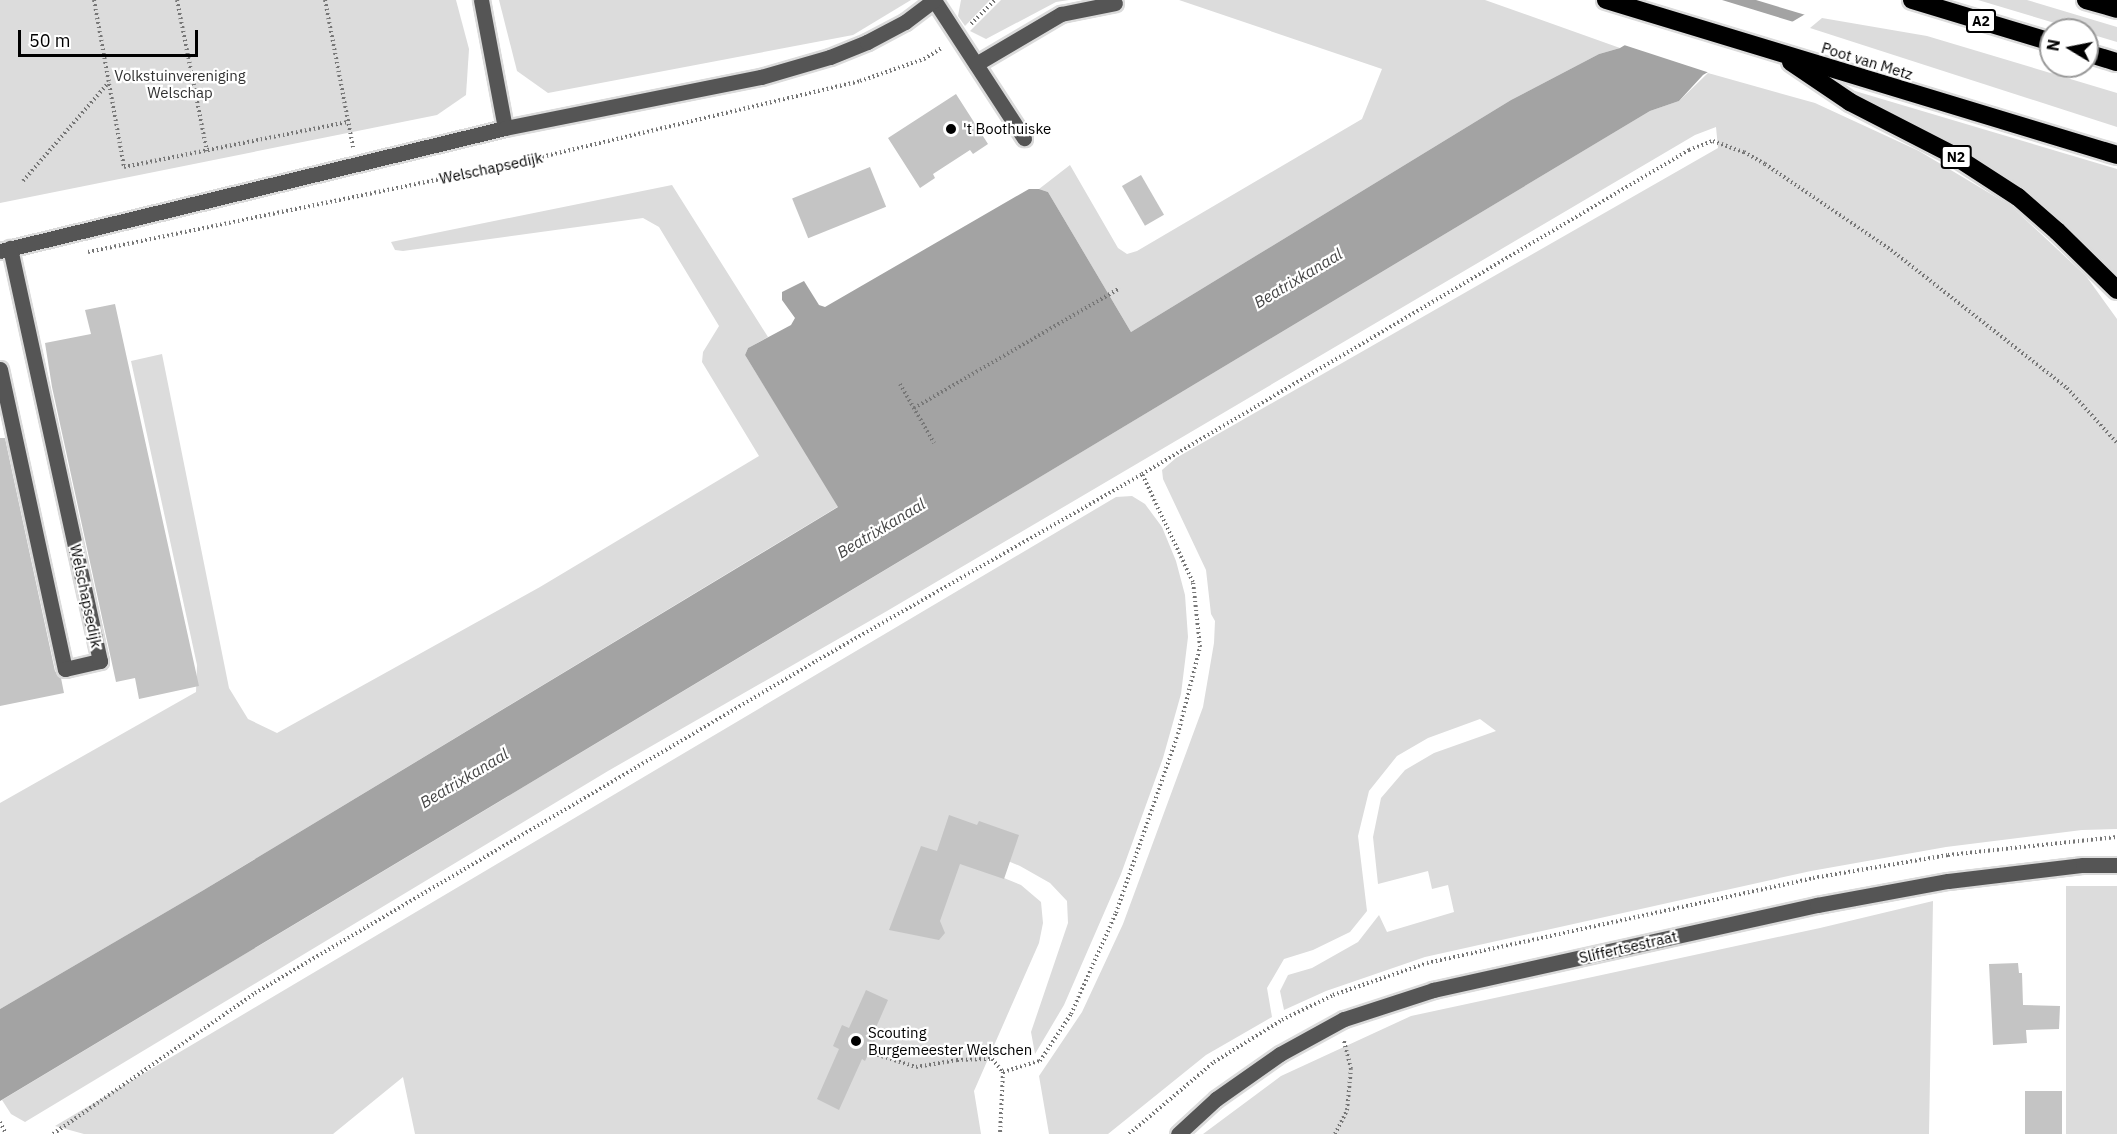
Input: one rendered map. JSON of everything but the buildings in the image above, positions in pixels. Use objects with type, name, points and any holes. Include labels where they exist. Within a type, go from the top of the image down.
[{"type":"highway","name":"Poot van Metz","points":[[1606,0],[2117,155]]},
{"type":"highway","name":"A2","points":[[1912,0],[2039,38]]},
{"type":"highway","points":[[2086,0],[2117,9]]},
{"type":"highway","name":"N2","points":[[1771,50],[1851,102],[1953,155],[2018,197],[2058,231],[2117,290]]},
{"type":"highway","points":[[2099,57],[2117,63]]},
{"type":"street","points":[[481,0],[505,128]]},
{"type":"street","name":"Welschapsedijk","points":[[0,369],[65,669],[100,661],[5,249],[505,128],[761,77],[830,57],[867,42],[905,22],[934,0],[958,37]]},
{"type":"street","points":[[976,64],[1061,14],[1115,3]]},
{"type":"street","points":[[958,37],[1024,138]]},
{"type":"street","name":"Sliffertsestraat","points":[[1178,1134],[1216,1099],[1280,1054],[1344,1019],[1433,990],[1817,905],[1948,881],[2083,865],[2117,864]]},
{"type":"path","points":[[94,0],[124,167],[348,122]]},
{"type":"path","points":[[177,0],[207,151]]},
{"type":"path","points":[[325,0],[356,164]]},
{"type":"path","name":"Welschapsedijk","points":[[85,253],[516,164],[860,81],[924,59],[958,37],[995,0]]},
{"type":"path","points":[[23,181],[109,82]]},
{"type":"path","points":[[53,1134],[255,993],[816,661],[1142,474],[1689,150],[1713,141],[1744,152],[1765,164],[1891,250],[2067,388],[2117,443]]},
{"type":"path","points":[[914,408],[1120,288]]},
{"type":"path","points":[[900,384],[934,443]]},
{"type":"path","points":[[1003,1072],[1040,1061],[1071,1014],[1116,913],[1178,734],[1200,646],[1193,582],[1142,474]]},
{"type":"path","points":[[1335,1134],[1347,1110],[1351,1069],[1344,1044],[1344,1019]]},
{"type":"path","points":[[869,1052],[916,1067],[957,1060],[992,1059],[1003,1072],[1000,1134]]},
{"type":"path","points":[[0,1122],[6,1134]]},
{"type":"green space","name":"Volkstuinvereniging Welschap","points":[[0,0],[456,0],[469,49],[466,95],[437,115],[0,203]]},
{"type":"green space","points":[[499,0],[911,0],[853,35],[548,93],[517,71]]},
{"type":"green space","points":[[961,0],[990,0],[965,26],[958,16]]},
{"type":"green space","points":[[1001,0],[1069,0],[1056,2],[986,39],[970,31]]},
{"type":"green space","points":[[1179,0],[1485,0],[1620,48],[1599,54],[1511,100],[1131,332],[1048,192],[1039,189],[1070,165],[1118,248],[1127,254],[1137,251],[1362,119],[1382,69]]},
{"type":"green space","points":[[1978,0],[2027,0],[2087,18],[2039,18]]},
{"type":"green space","points":[[1822,18],[1927,36],[2039,70],[2039,78],[2067,78],[2117,93],[2117,127],[1810,28]]},
{"type":"green space","points":[[2099,22],[2117,27],[2117,42],[2099,37]]},
{"type":"green space","points":[[1708,73],[1815,103],[1919,151],[2011,206],[2086,276],[2117,319],[2117,829],[2082,830],[1946,847],[1811,871],[1425,957],[1326,991],[1284,1010],[1280,991],[1288,975],[1312,968],[1358,942],[1379,915],[1387,932],[1454,912],[1448,885],[1432,889],[1428,871],[1378,884],[1373,837],[1381,798],[1405,770],[1434,753],[1496,731],[1480,719],[1428,738],[1397,756],[1369,791],[1358,836],[1367,911],[1350,932],[1313,950],[1284,959],[1267,988],[1272,1017],[1206,1055],[1108,1134],[1049,1134],[1039,1076],[1082,1012],[1123,924],[1203,707],[1214,643],[1215,621],[1211,614],[1206,570],[1163,479],[1162,470],[1176,458],[1718,148],[1716,127],[1695,135],[887,611],[608,771],[25,1122],[11,1114],[2,1100],[1650,111],[1679,101]]},
{"type":"green space","points":[[1855,91],[2117,169],[2117,278],[2104,261],[2026,189],[1934,133],[1853,97]]},
{"type":"green space","points":[[672,185],[768,337],[748,348],[745,355],[839,506],[202,891],[0,1009],[0,803],[196,692],[197,665],[131,361],[162,354],[229,688],[248,719],[277,733],[540,587],[759,456],[702,362],[703,352],[719,326],[659,227],[643,218],[403,251],[395,250],[391,242]]},
{"type":"green space","points":[[1132,496],[1145,504],[1162,527],[1176,561],[1185,595],[1188,637],[1181,694],[1163,758],[1121,874],[1064,1005],[1035,1054],[1031,1032],[1068,923],[1067,901],[1050,883],[1020,866],[965,843],[960,860],[1021,885],[1041,902],[1043,923],[1039,943],[974,1091],[981,1134],[415,1134],[403,1077],[333,1134],[84,1134],[55,1126],[1116,497]]},
{"type":"green space","points":[[2066,886],[2117,886],[2117,1134],[2066,1134]]},
{"type":"green space","points":[[1933,901],[1929,1134],[1203,1134],[1281,1076],[1411,1016],[1820,928]]},
{"type":"water","name":"Beatrixkanaal","points":[[1700,0],[1829,0],[1703,75],[1679,101],[1650,111],[0,1101],[0,1009],[202,891],[838,507],[745,355],[748,348],[791,325],[795,318],[782,300],[782,292],[804,281],[819,305],[825,307],[1029,189],[1039,189],[1048,192],[1131,332],[1511,100],[1599,54],[1620,48]]},
{"type":"pier","points":[[1695,0],[1722,0],[1797,23],[1713,74],[1621,44]]},
{"type":"pier","points":[[1756,0],[1832,0],[1809,16]]},
{"type":"place","name":"'t Boothuiske","points":[[951,129]]},
{"type":"place","name":"Scouting Burgemeester Welschen","points":[[856,1041]]}]
